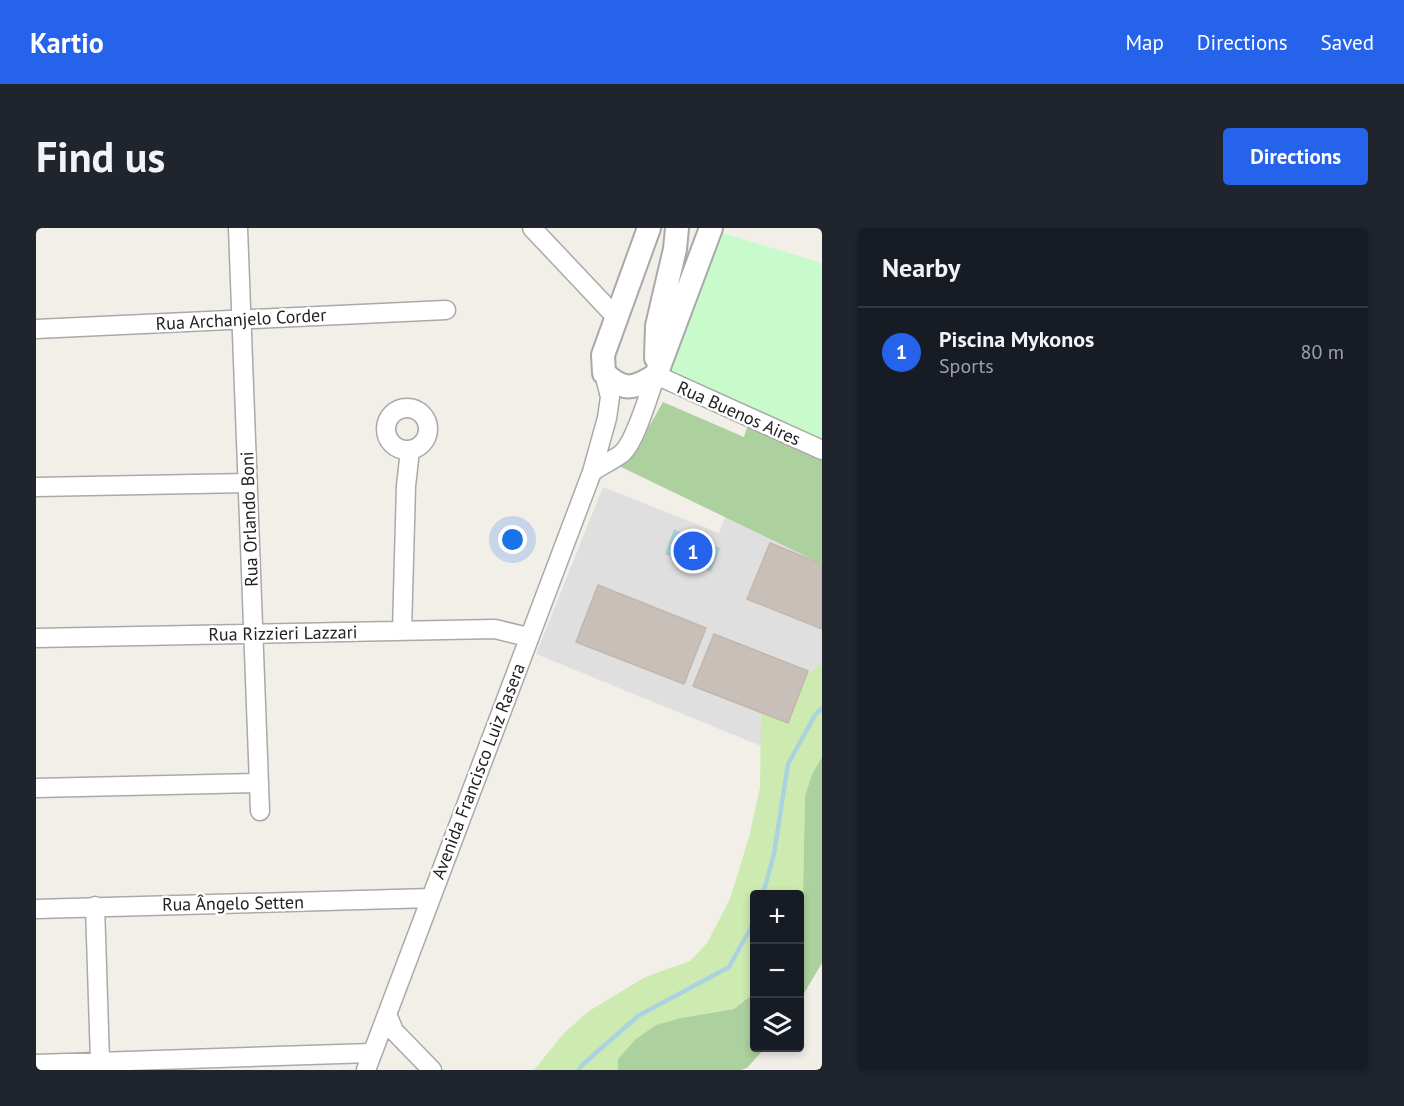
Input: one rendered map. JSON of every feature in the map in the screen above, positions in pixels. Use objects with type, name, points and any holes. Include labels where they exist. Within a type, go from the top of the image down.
[{"type":"street","name":"Rua Orlando Boni","points":[[238,228],[260,811]]},
{"type":"street","points":[[532,228],[616,317]]},
{"type":"street","name":"Avenida Francisco Luiz Rasera","points":[[366,1070],[592,472],[607,418],[610,397],[604,373],[603,355],[649,228]]},
{"type":"street","points":[[656,375],[657,326],[675,249],[677,228]]},
{"type":"street","points":[[592,472],[622,453],[630,443],[711,228]]},
{"type":"street","name":"Rua Archanjelo Corder","points":[[36,329],[446,310]]},
{"type":"street","points":[[604,373],[626,388],[641,385],[656,375]]},
{"type":"street","name":"Rua Buenos Aires","points":[[656,375],[822,450]]},
{"type":"street","points":[[402,631],[406,486],[410,450]]},
{"type":"street","points":[[36,488],[247,483]]},
{"type":"street","name":"Rua Rizzieri Lazzari","points":[[36,638],[495,629],[528,637]]},
{"type":"street","points":[[36,788],[259,783]]},
{"type":"street","name":"Rua Ângelo Setten","points":[[36,909],[431,898]]},
{"type":"street","points":[[95,906],[100,1061]]},
{"type":"street","points":[[387,1014],[394,1031],[432,1070]]},
{"type":"street","points":[[36,1064],[372,1053]]},
{"type":"shaded area","points":[[603,487],[719,533],[734,494],[822,530],[822,695],[766,748],[536,654]]},
{"type":"green space","points":[[716,231],[822,263],[822,440],[677,378],[664,368]]},
{"type":"green space","points":[[822,359],[822,564],[617,465],[647,430],[663,402],[744,437],[756,400]]},
{"type":"green space","points":[[822,663],[822,757],[812,774],[805,796],[803,890],[750,890],[750,996],[734,1009],[681,1018],[618,1059],[618,1070],[534,1070],[564,1033],[589,1011],[645,977],[690,961],[707,943],[730,899],[749,837],[760,788],[761,713]]},
{"type":"green space","points":[[822,757],[822,963],[804,993],[805,796],[812,774]]},
{"type":"green space","points":[[750,996],[750,1052],[761,1052],[747,1068],[741,1070],[618,1070],[618,1059],[636,1039],[656,1025],[681,1018],[734,1009]]},
{"type":"water","points":[[674,529],[720,548],[711,572],[665,554]]},
{"type":"building","points":[[770,543],[822,564],[822,629],[747,599]]},
{"type":"building","points":[[598,585],[706,628],[684,684],[576,642]]},
{"type":"building","points":[[714,634],[808,671],[788,723],[693,686]]},
{"type":"waterway","points":[[764,890],[774,854],[788,764],[815,715],[822,708]]},
{"type":"waterway","points":[[579,1070],[638,1016],[729,967],[750,929]]},
{"type":"place","name":"Piscina Mykonos","points":[[693,551]]}]
